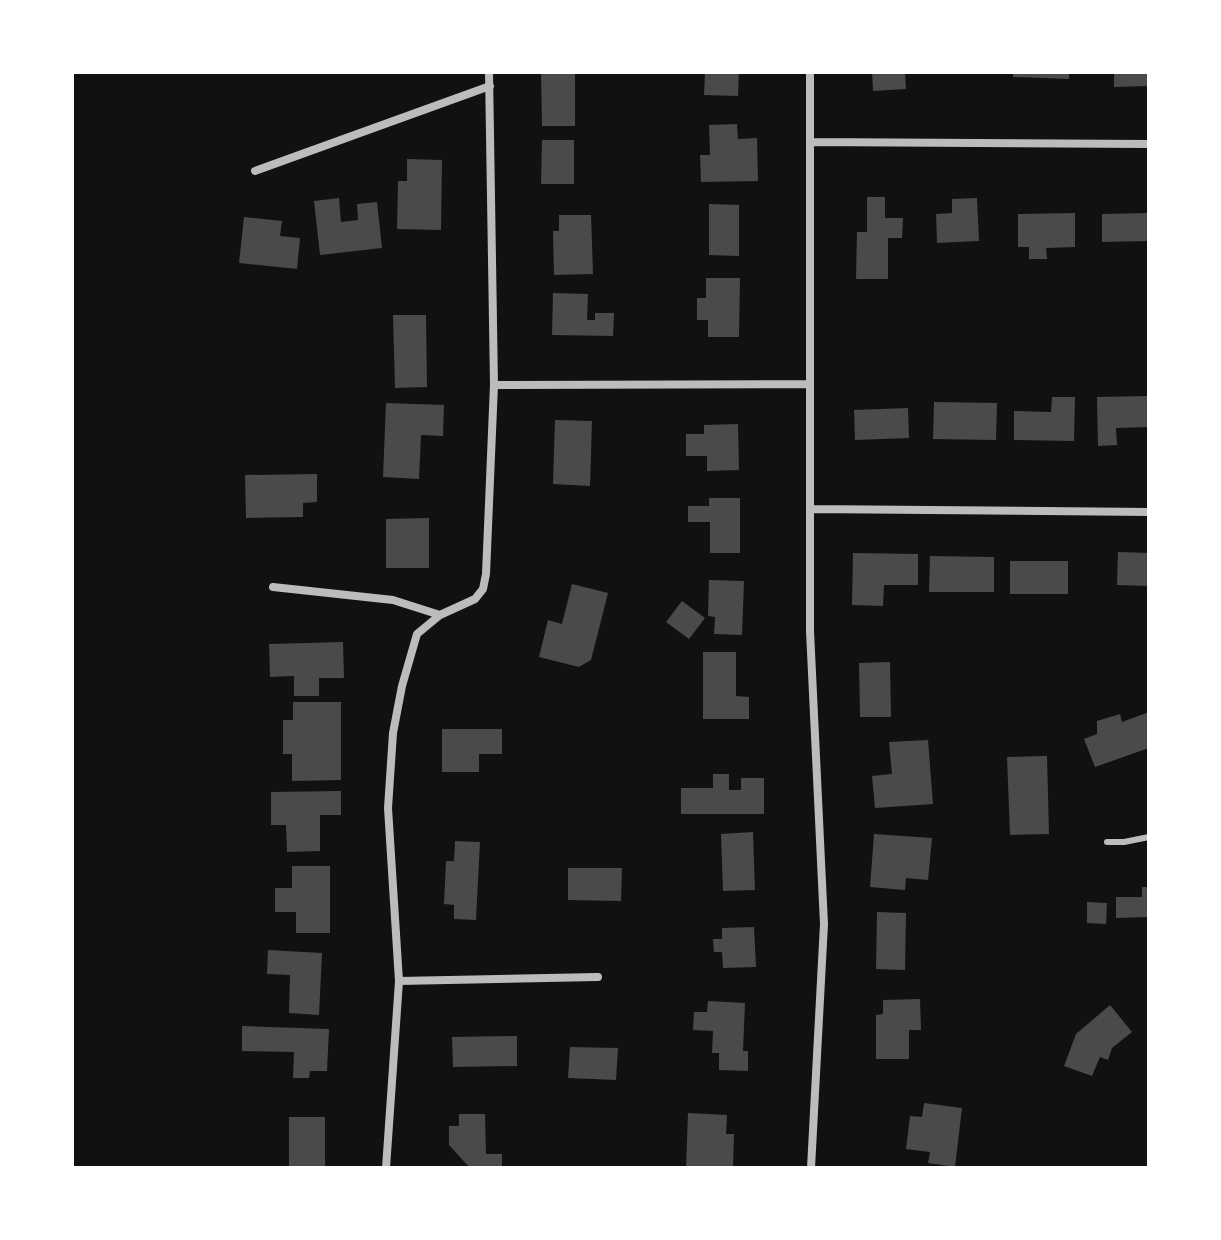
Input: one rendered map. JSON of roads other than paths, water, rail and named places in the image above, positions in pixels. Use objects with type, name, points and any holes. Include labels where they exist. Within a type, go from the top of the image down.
[{"type":"street","points":[[386,1168],[399,981],[388,808],[393,733],[417,634],[440,615],[475,599],[485,584],[494,385],[489,72]]},
{"type":"street","points":[[810,72],[808,384],[811,691],[824,924],[811,1168]]},
{"type":"street","points":[[255,171],[490,86]]},
{"type":"street","points":[[810,142],[1149,144]]},
{"type":"street","points":[[494,385],[808,384]]},
{"type":"street","points":[[810,509],[1149,512]]},
{"type":"street","points":[[273,587],[393,600],[440,615]]},
{"type":"street","points":[[399,981],[598,977]]},
{"type":"lane","points":[[1107,842],[1149,837]]}]
